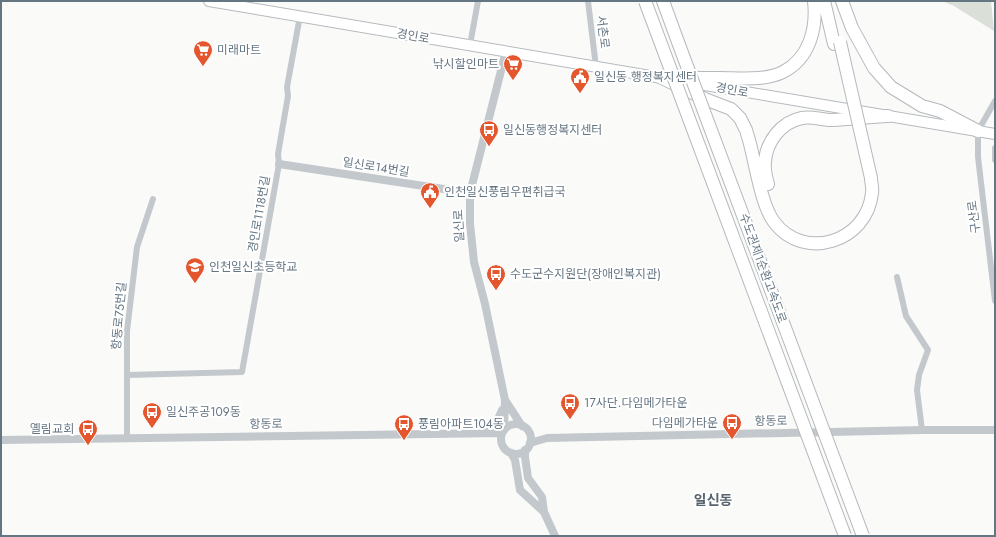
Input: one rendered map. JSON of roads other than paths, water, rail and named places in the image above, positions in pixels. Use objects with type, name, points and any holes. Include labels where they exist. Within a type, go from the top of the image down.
[{"type":"highway","name":"수도권제1순환고속도로","points":[[645,1],[844,536]]},
{"type":"highway","name":"수도권제1순환고속도로","points":[[663,1],[863,536]]},
{"type":"highway","points":[[669,1],[678,42]]},
{"type":"highway","points":[[660,77],[750,78],[768,77],[783,72],[797,61],[806,49],[811,38],[815,24],[814,1]]},
{"type":"highway","points":[[660,77],[705,99],[731,109],[740,118],[749,140],[766,208],[773,222],[793,238],[806,243],[823,244],[838,240],[852,232],[862,221],[869,207],[872,193],[837,43],[824,1]]},
{"type":"highway","points":[[832,1],[837,43]]},
{"type":"highway","points":[[842,1],[852,28],[874,68],[891,87],[922,106],[940,111],[978,131]]},
{"type":"highway","points":[[868,178],[864,204],[857,217],[848,227],[837,234],[822,237],[807,236],[796,232],[785,225],[773,206],[766,176],[766,153],[776,134],[791,122],[802,118],[830,120],[888,116]]},
{"type":"main road","name":"경인로","points":[[210,1],[995,134]]},
{"type":"street","points":[[470,45],[478,1]]},
{"type":"street","name":"서촌로","points":[[588,1],[596,67]]},
{"type":"street","name":"경인로1118번길","points":[[127,375],[242,372],[279,164],[278,154],[288,96],[287,87],[300,16]]},
{"type":"street","name":"일신로","points":[[503,431],[505,400],[485,304],[474,262],[470,224],[470,193],[506,51]]},
{"type":"street","points":[[978,131],[995,101]]},
{"type":"street","name":"구산로","points":[[978,131],[978,157],[995,301]]},
{"type":"street","points":[[995,148],[995,160]]},
{"type":"street","name":"일신로14번길","points":[[279,164],[470,193]]},
{"type":"street","name":"항동로75번길","points":[[127,438],[127,331],[137,247],[153,199]]},
{"type":"street","points":[[897,277],[906,316],[928,350],[919,375],[917,390],[922,430]]},
{"type":"street","points":[[484,434],[494,428],[500,418],[505,400]]},
{"type":"street","name":"일신로","points":[[505,400],[524,427]]},
{"type":"street","points":[[544,512],[520,490],[515,460],[502,443],[503,431],[512,425],[524,427],[530,435],[525,457],[528,478],[542,497],[544,512],[555,536]]},
{"type":"street","name":"항동로","points":[[524,427],[547,438]]},
{"type":"street","name":"항동로","points":[[527,447],[547,438],[922,430],[995,430]]},
{"type":"street","name":"항동로","points":[[1,440],[484,434],[503,431]]},
{"type":"street","name":"항동로","points":[[484,434],[502,443]]},
{"type":"street","points":[[511,453],[521,453],[527,447]]},
{"type":"place","name":"미래마트","points":[[203,67]]},
{"type":"place","name":"낚시할인마트","points":[[513,81]]},
{"type":"place","name":"일신동 행정복지센터","points":[[580,94]]},
{"type":"place","name":"일신동행정복지센터","points":[[489,147]]},
{"type":"place","name":"인천일신풍림우편취급국","points":[[430,209]]},
{"type":"place","name":"인천일신초등학교","points":[[195,284]]},
{"type":"place","name":"수도군수지원단(장애인복지관)","points":[[496,291]]},
{"type":"place","name":"17사단.다임메가타운","points":[[570,420]]},
{"type":"place","name":"일신주공109동","points":[[152,429]]},
{"type":"place","name":"다임메가타운","points":[[732,440]]},
{"type":"place","name":"풍림아파트104동","points":[[404,441]]},
{"type":"place","name":"옐림교회","points":[[88,446]]},
{"type":"district","name":"일신동","points":[[713,500]]}]
